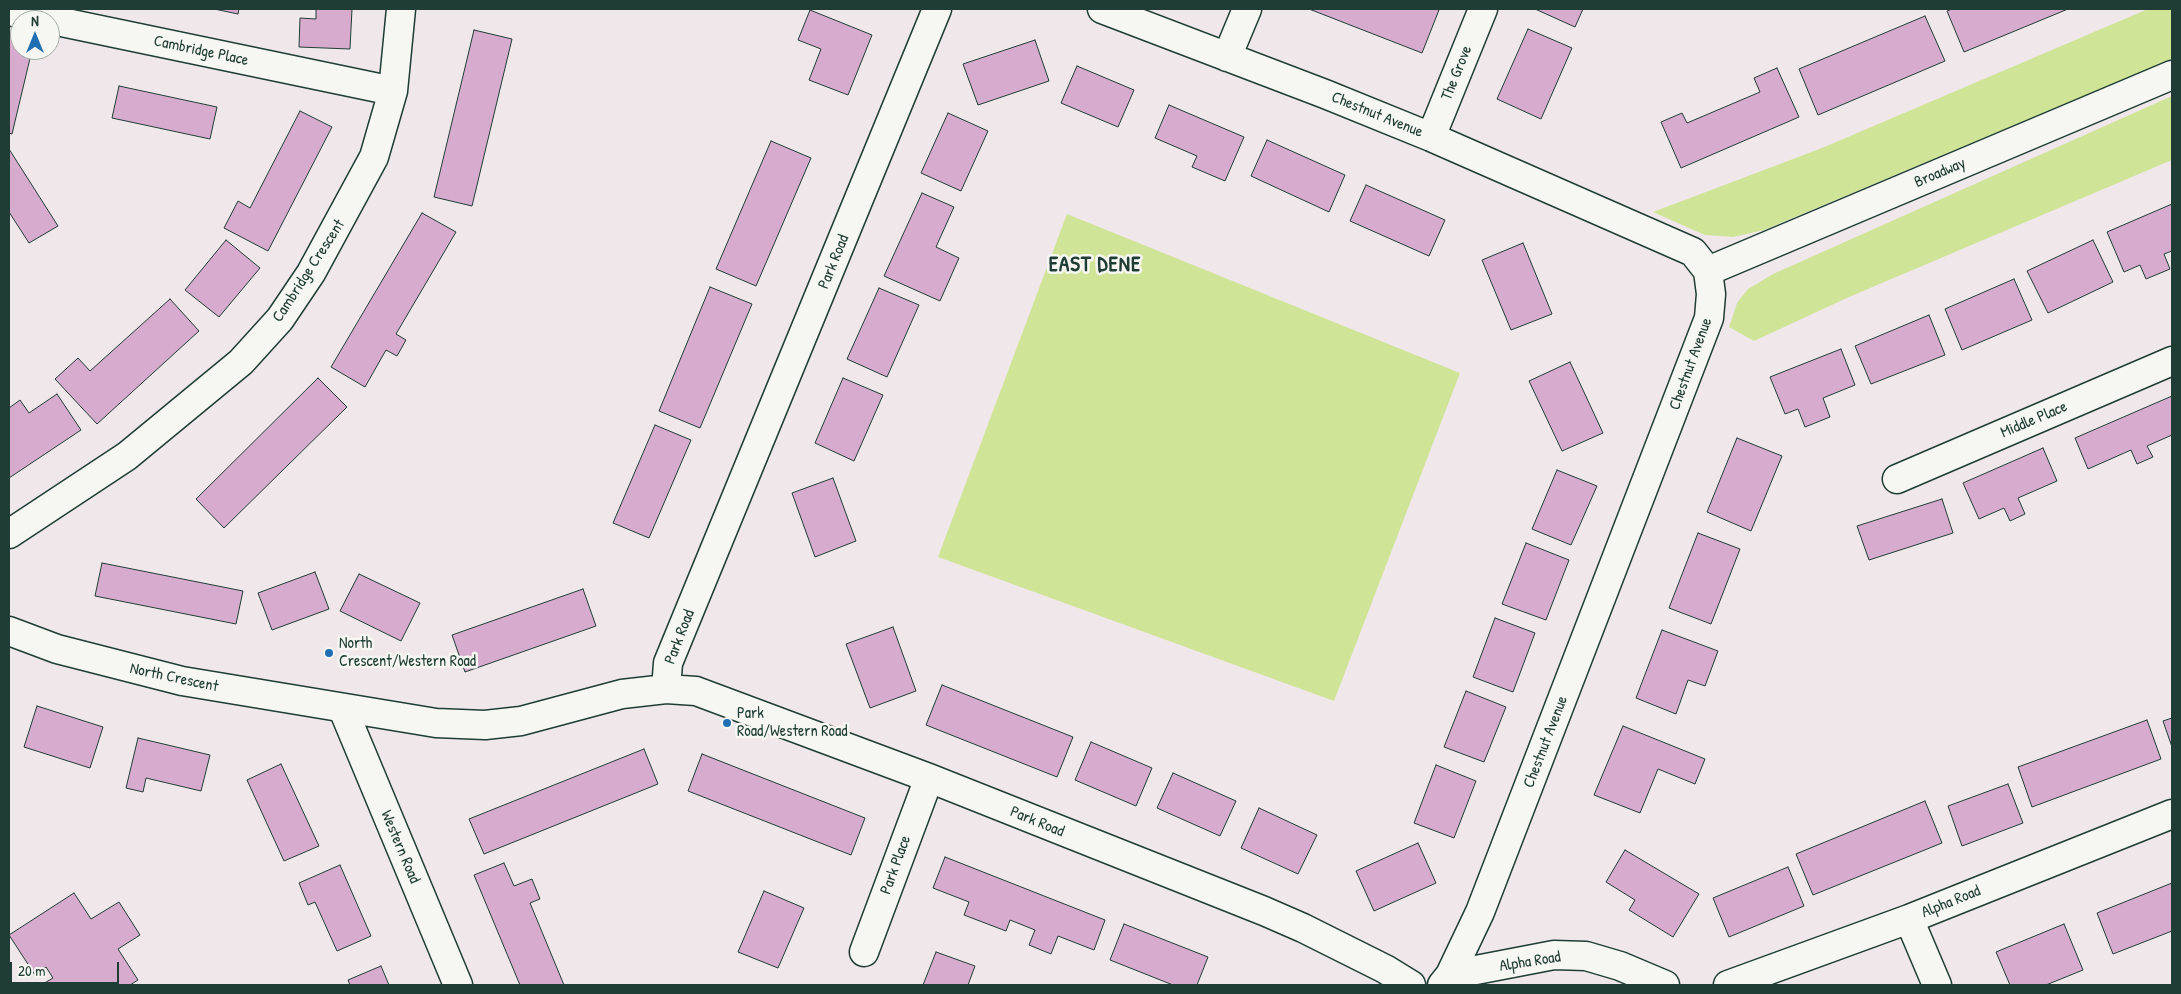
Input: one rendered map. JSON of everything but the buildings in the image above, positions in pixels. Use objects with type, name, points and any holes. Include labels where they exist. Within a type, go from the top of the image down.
[{"type":"street","name":"Cambridge Crescent","points":[[9,534],[127,456],[241,362],[280,319],[316,264],[374,157],[393,91],[401,9]]},
{"type":"street","name":"Park Road","points":[[937,9],[668,663],[666,689],[696,691],[929,778],[1295,924],[1380,977],[1410,985]]},
{"type":"street","name":"Chestnut Avenue","points":[[1102,9],[1431,138],[1693,252],[1708,271],[1711,294],[1709,318],[1487,894],[1446,980]]},
{"type":"street","points":[[1227,57],[1247,9]]},
{"type":"street","name":"The Grove","points":[[1431,138],[1483,9]]},
{"type":"street","name":"Cambridge Place","points":[[9,11],[393,91]]},
{"type":"street","name":"Broadway","points":[[1708,271],[2172,75]]},
{"type":"street","name":"Middle Place","points":[[1897,479],[2172,361]]},
{"type":"street","name":"North Crescent","points":[[9,631],[57,649],[182,681],[342,709],[436,723],[485,725],[520,721],[622,694],[666,689]]},
{"type":"street","name":"Western Road","points":[[342,709],[458,985]]},
{"type":"street","name":"Park Place","points":[[864,952],[929,778]]},
{"type":"street","name":"Alpha Road","points":[[1728,985],[1909,919],[2172,814]]},
{"type":"street","points":[[1909,919],[1937,985]]},
{"type":"street","name":"Alpha Road","points":[[1446,980],[1554,955],[1562,955],[1586,956],[1620,966],[1665,985]]},
{"type":"green space","points":[[2148,9],[2172,9],[2172,59],[1764,230],[1733,237],[1705,235],[1653,212],[1822,148]]},
{"type":"green space","points":[[2172,96],[2172,160],[1849,297],[1754,341],[1729,327],[1737,303],[1748,289],[1773,274]]},
{"type":"green space","points":[[1067,214],[1460,373],[1334,701],[938,557]]},
{"type":"place","name":"North Crescent/Western Road","points":[[329,653]]},
{"type":"place","name":"Park Road/Western Road","points":[[727,723]]},
{"type":"district","name":"EAST DENE","points":[[1095,265]]}]
